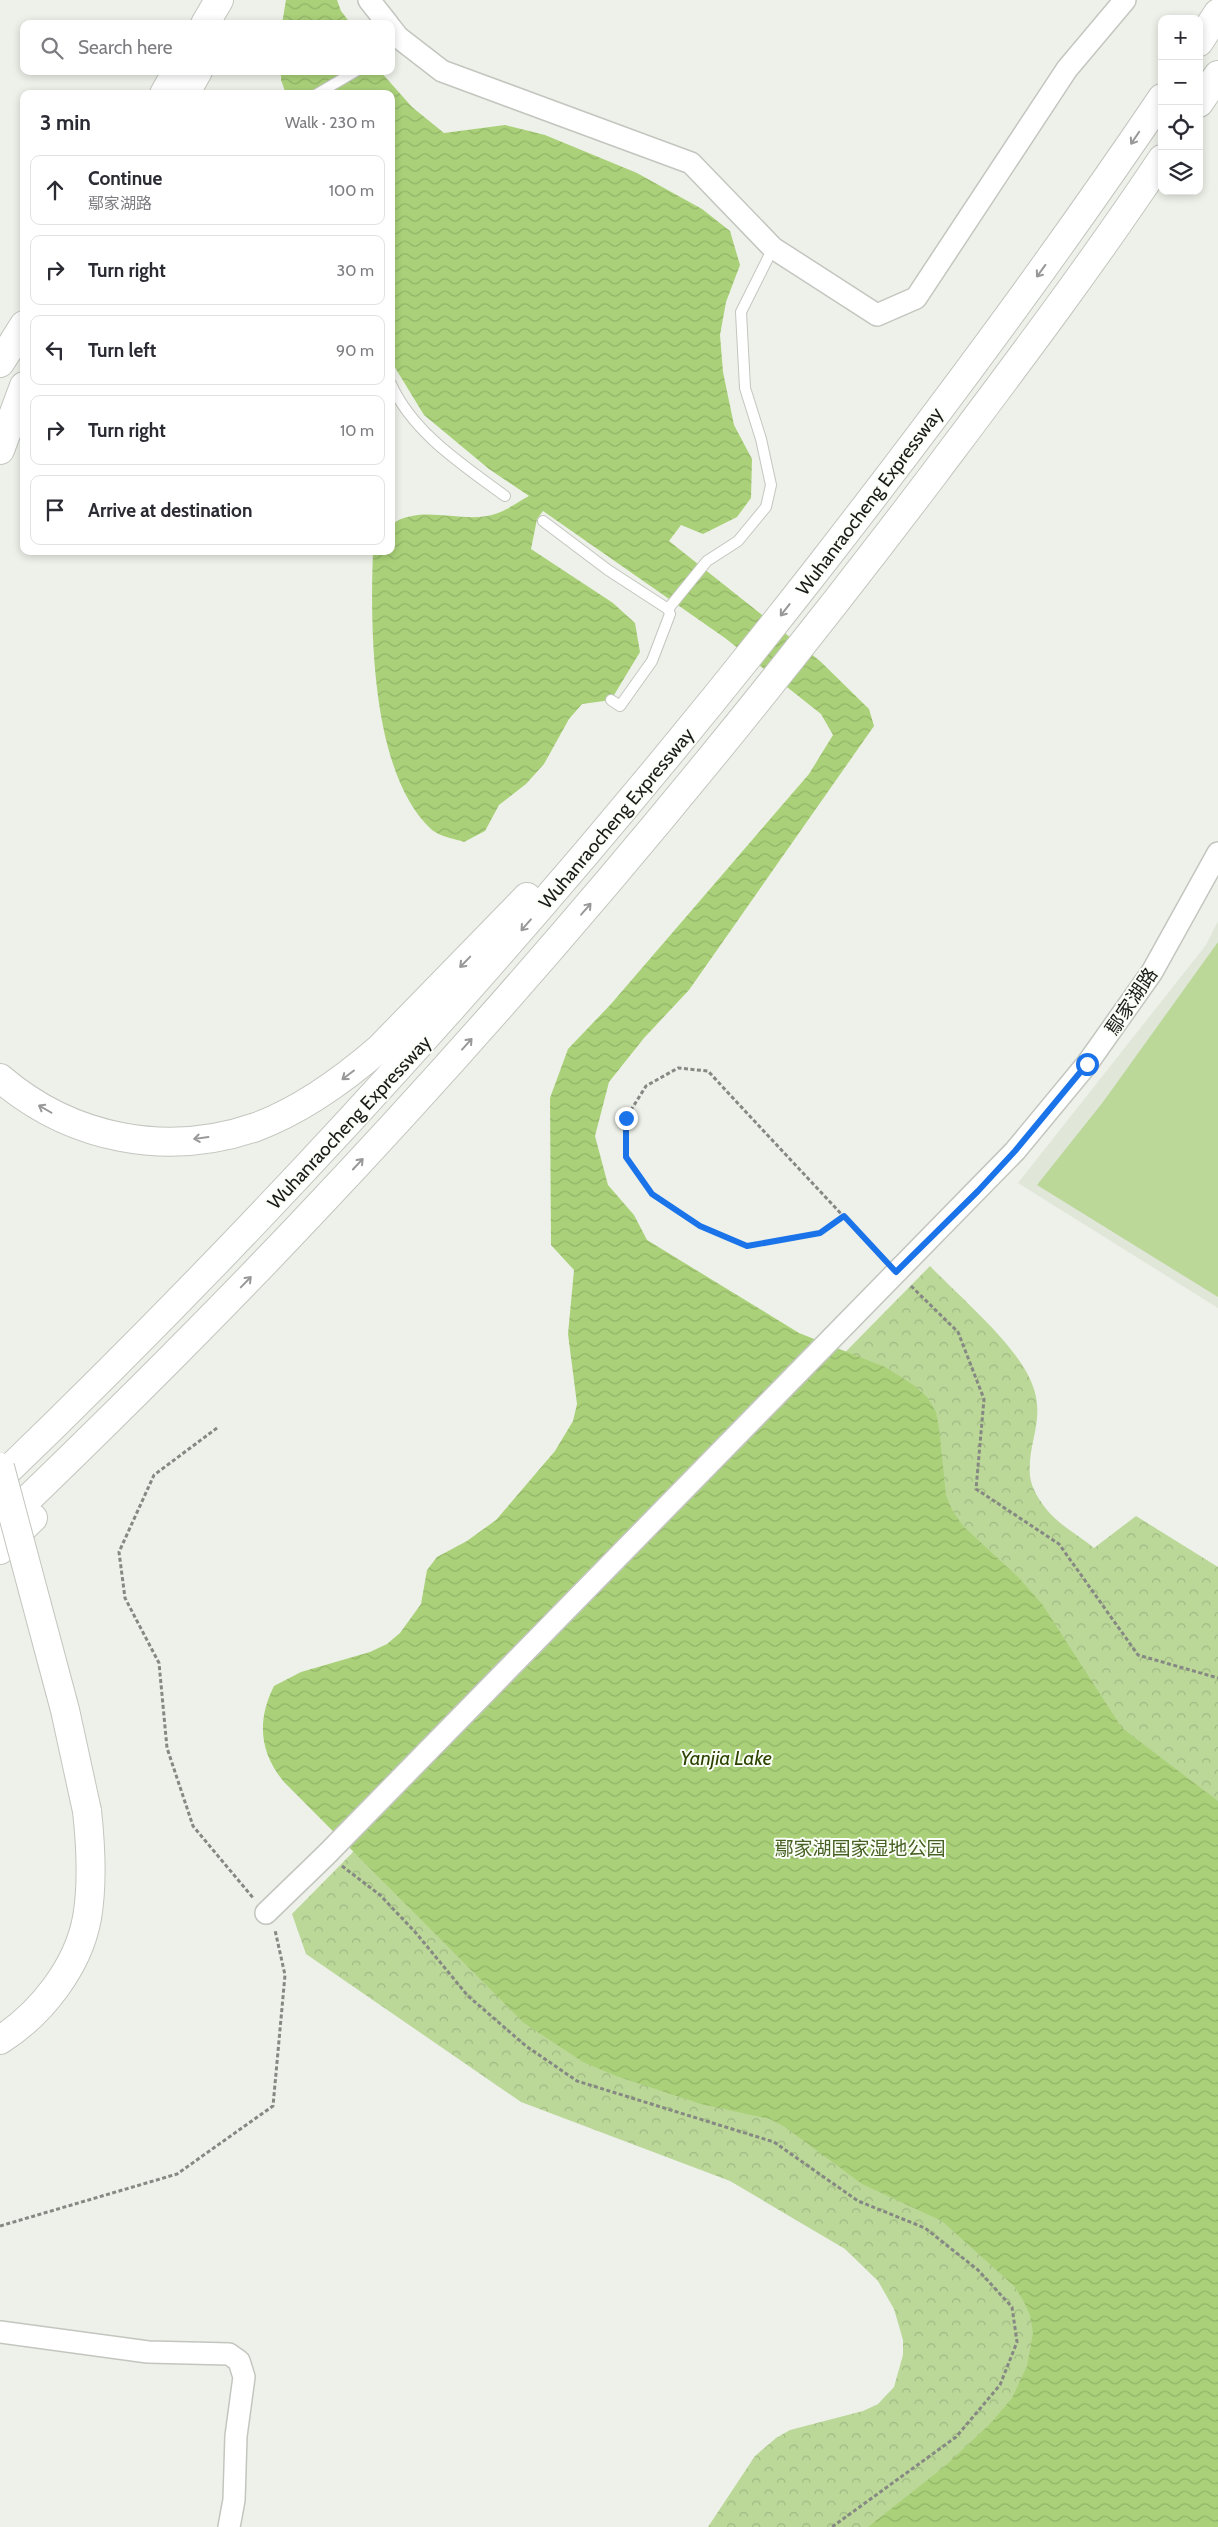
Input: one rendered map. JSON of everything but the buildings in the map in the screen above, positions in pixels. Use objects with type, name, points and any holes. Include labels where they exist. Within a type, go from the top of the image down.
[{"type":"highway","points":[[207,20],[219,0]]},
{"type":"highway","points":[[228,20],[240,0]]},
{"type":"highway","points":[[1203,36],[1218,13]]},
{"type":"highway","points":[[166,90],[175,75]]},
{"type":"highway","points":[[187,90],[196,75]]},
{"type":"highway","points":[[1203,97],[1218,75]]},
{"type":"highway","name":"Wuhanraocheng Expressway","points":[[0,1478],[171,1310],[387,1082],[572,872],[726,685],[863,511],[1038,275],[1158,104]]},
{"type":"highway","name":"Wuhanraocheng Expressway","points":[[0,1526],[218,1311],[318,1206],[506,1000],[689,786],[896,524],[1066,295],[1158,165]]},
{"type":"highway","points":[[5,356],[20,332]]},
{"type":"highway","points":[[0,450],[20,397]]},
{"type":"highway","points":[[0,1078],[22,1095],[62,1118],[104,1135],[127,1139],[173,1141],[226,1135],[255,1127],[305,1103],[338,1082],[380,1048],[513,912],[726,685]]},
{"type":"highway","points":[[0,1550],[60,1492],[218,1311]]},
{"type":"highway","points":[[0,1467],[65,1710],[79,1813],[91,1876],[87,1919],[80,1941],[64,1974],[45,2000],[28,2018],[0,2040]]},
{"type":"highway","points":[[0,1533],[48,1714],[79,1813],[70,1916],[64,1935],[49,1965],[32,1990],[0,2019]]},
{"type":"street","points":[[369,0],[383,20]]},
{"type":"street","points":[[395,35],[442,71],[691,163],[773,248],[877,315],[916,298],[1067,69],[1125,0]]},
{"type":"street","name":"鄢家湖路","points":[[266,1913],[327,1854],[1015,1151],[1087,1064],[1152,972],[1218,853]]},
{"type":"street","points":[[0,2332],[148,2352],[229,2354],[239,2361],[244,2377],[236,2436],[234,2500],[229,2527]]},
{"type":"lane","points":[[324,90],[349,75]]},
{"type":"lane","points":[[668,609],[707,560],[738,541],[766,507],[771,485],[761,439],[745,388],[741,312],[773,248]]},
{"type":"lane","points":[[395,392],[400,403],[444,451],[505,496]]},
{"type":"lane","points":[[543,521],[608,570],[668,609],[670,614],[652,661],[620,706],[611,700]]},
{"type":"path","points":[[844,1216],[820,1233],[747,1246],[700,1226],[652,1194],[626,1157],[626,1118],[646,1086],[670,1072],[678,1068],[708,1071],[844,1216],[958,1332],[984,1399],[976,1489],[1058,1544],[1138,1655],[1218,1678]]},
{"type":"path","points":[[0,2226],[178,2174],[273,2106],[285,1975],[273,1922],[193,1826],[167,1748],[159,1663],[125,1598],[119,1552],[154,1475],[217,1428]]},
{"type":"path","points":[[327,1854],[380,1895],[416,1933],[468,1996],[526,2046],[577,2081],[774,2142],[858,2201],[926,2228],[978,2270],[1012,2308],[1017,2342],[1000,2385],[956,2437],[832,2527]]},
{"type":"shaded area","points":[[1218,921],[1218,1308],[1018,1183],[1206,945]]},
{"type":"green space","points":[[1218,942],[1218,1297],[1037,1185],[1103,1102]]},
{"type":"green space","name":"Yanjia Lake","points":[[930,1266],[999,1335],[1012,1350],[1030,1379],[1035,1393],[1037,1417],[1031,1451],[1030,1476],[1036,1494],[1052,1515],[1094,1548],[1136,1516],[1218,1567],[1218,2527],[708,2527],[755,2456],[776,2438],[790,2430],[863,2411],[878,2404],[894,2387],[903,2355],[903,2340],[894,2309],[878,2281],[845,2249],[730,2181],[521,2102],[306,1954],[292,1914]]},
{"type":"water","points":[[286,0],[337,0],[341,11],[348,20],[283,20]]},
{"type":"water","name":"Yanjia Lake","points":[[281,75],[384,75],[412,107],[444,133],[505,125],[545,135],[637,173],[702,209],[730,231],[740,265],[726,302],[720,335],[723,372],[734,425],[752,459],[751,498],[737,517],[703,534],[681,525],[669,541],[820,661],[869,709],[874,726],[689,990],[644,1038],[609,1082],[595,1136],[608,1185],[634,1215],[647,1240],[799,1333],[885,1367],[915,1386],[927,1397],[936,1412],[946,1495],[952,1510],[963,1526],[1019,1578],[1042,1604],[1122,1728],[1218,1801],[1218,2527],[868,2527],[945,2466],[990,2424],[1012,2398],[1027,2366],[1033,2333],[1030,2315],[1014,2286],[942,2221],[862,2184],[785,2127],[770,2119],[701,2104],[616,2076],[583,2062],[524,2023],[284,1782],[276,1771],[265,1747],[263,1723],[265,1711],[274,1686],[301,1672],[370,1652],[387,1644],[400,1633],[421,1604],[427,1570],[437,1557],[467,1541],[496,1520],[555,1451],[573,1421],[577,1404],[568,1334],[574,1270],[551,1245],[550,1098],[568,1049],[611,1004],[809,774],[833,735],[821,714],[725,638],[543,511],[537,519],[531,549],[613,603],[635,623],[640,652],[611,700],[582,704],[569,719],[544,764],[526,784],[499,805],[485,831],[464,842],[443,836],[432,830],[412,805],[397,774],[386,738],[378,699],[374,659],[372,620],[373,555],[395,555],[395,523],[403,518],[416,515],[485,516],[498,513],[529,496],[489,469],[424,415],[395,368],[395,90],[285,90]]},
{"type":"route","points":[[626,1118],[626,1157],[652,1194],[700,1226],[747,1246],[820,1233],[844,1216],[896,1272],[978,1191],[1015,1151],[1087,1064]]},
{"type":"park label","name":"鄢家湖国家湿地公园","points":[[860,1848]]}]
